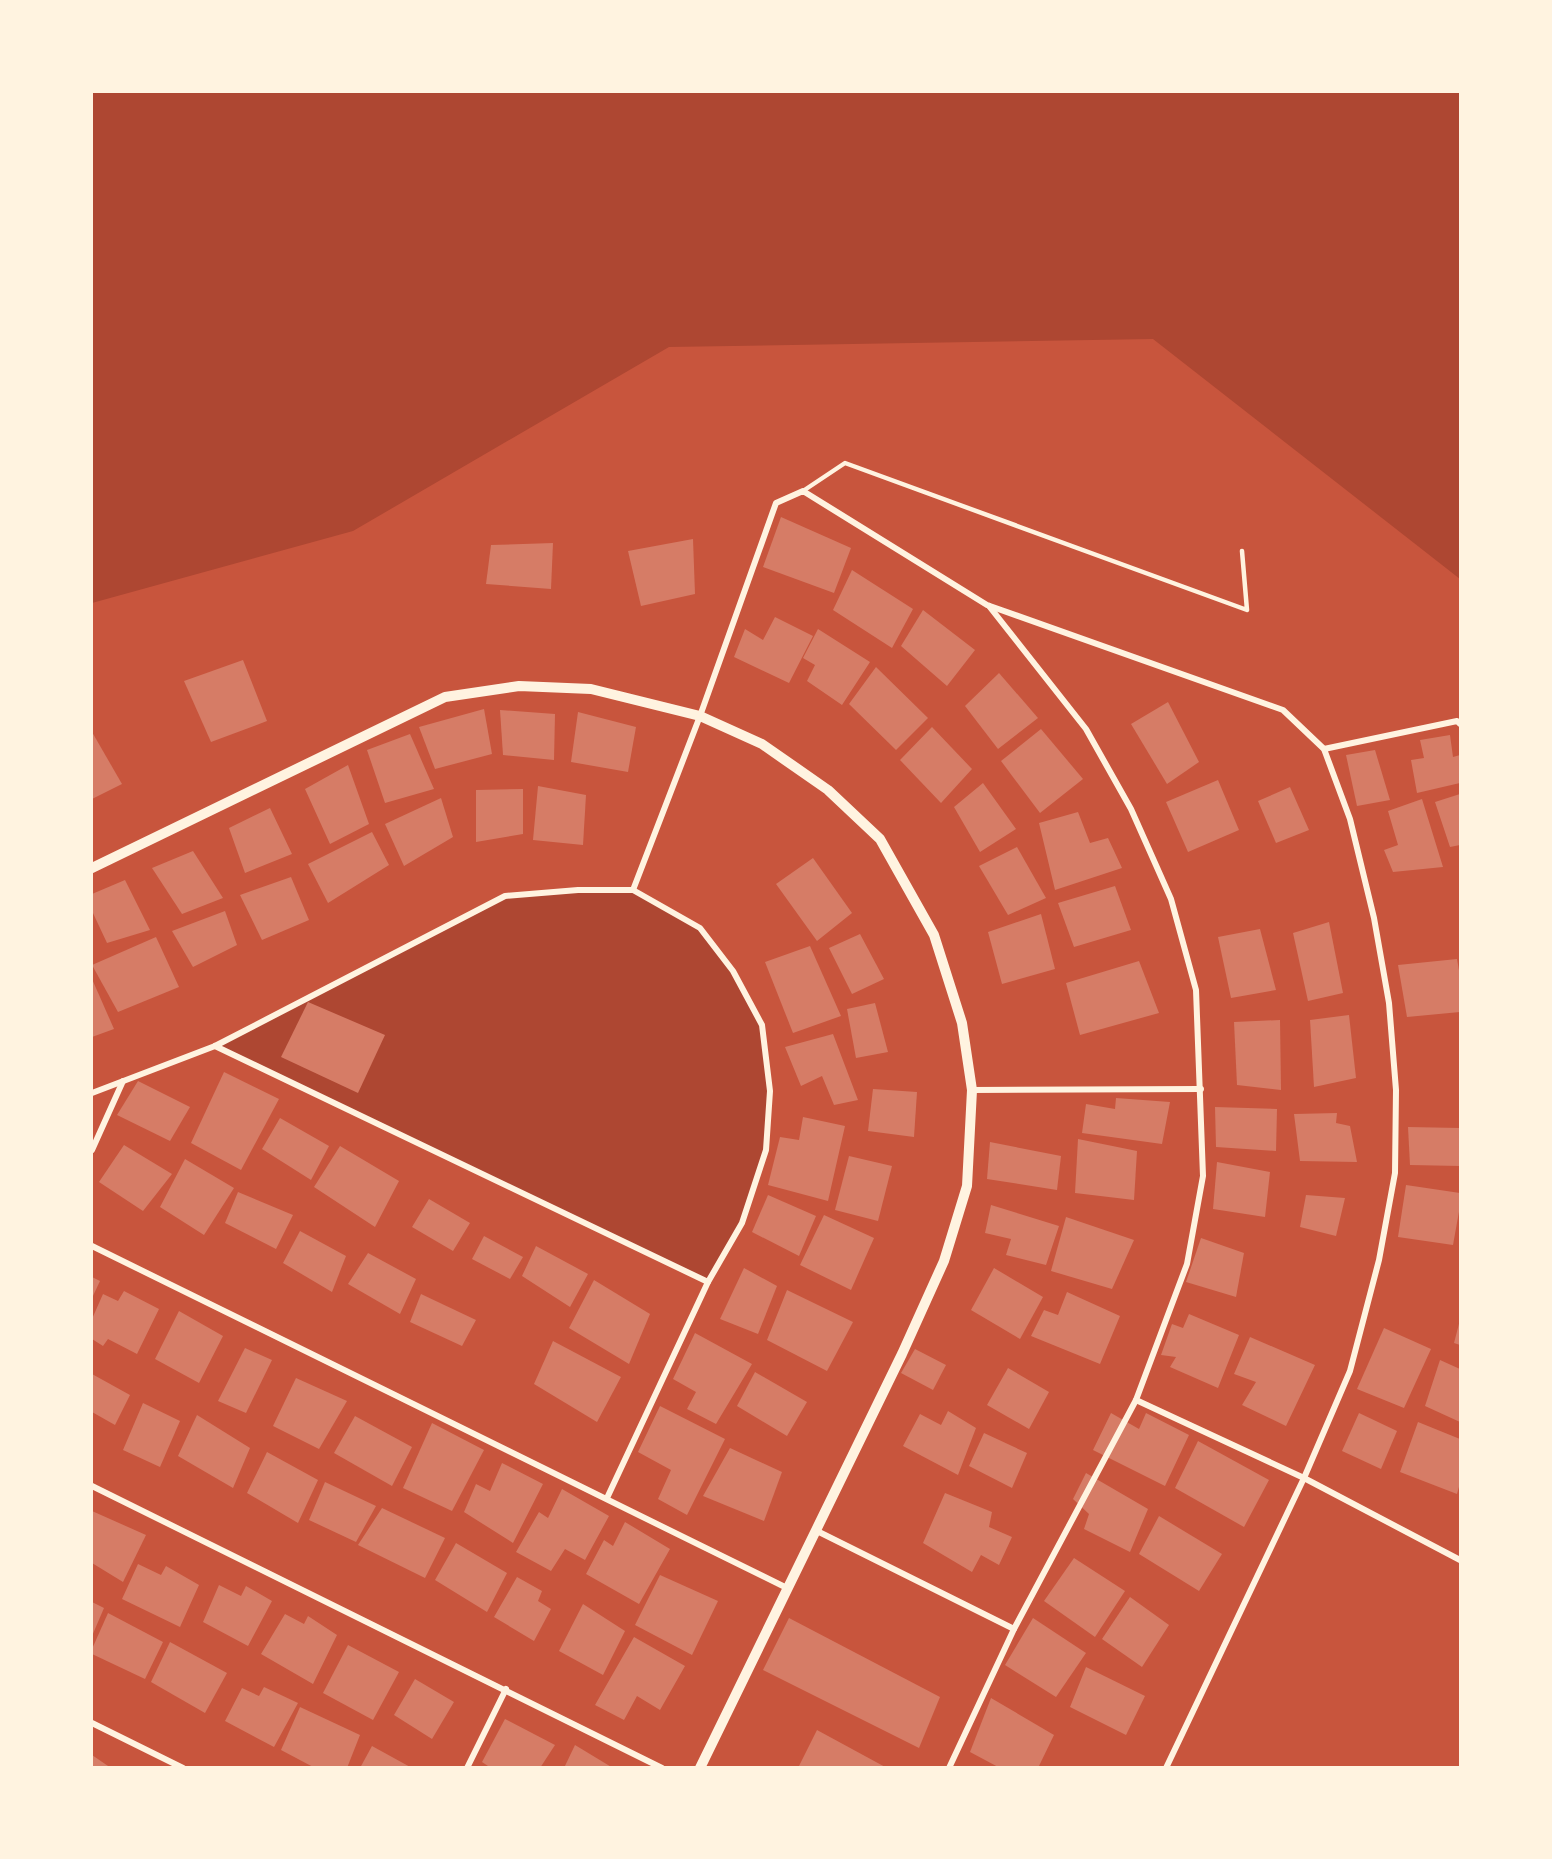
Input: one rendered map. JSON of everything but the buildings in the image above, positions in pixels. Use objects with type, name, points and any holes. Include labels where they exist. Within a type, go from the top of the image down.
[{"type":"street","points":[[633,890],[700,716],[776,503],[803,491],[987,604],[1283,710],[1324,749],[1350,819],[1374,918],[1389,1003],[1396,1090],[1395,1173],[1379,1260],[1350,1371],[1304,1478],[1166,1767]]},
{"type":"street","points":[[949,1767],[1014,1629],[1136,1400],[1187,1264],[1203,1176],[1196,990],[1171,899],[1131,810],[1086,729],[987,604]]},
{"type":"street","points":[[92,868],[446,697],[519,686],[591,688],[700,716],[762,744],[828,789],[880,839],[934,935],[962,1023],[972,1090],[967,1186],[944,1261],[902,1354],[700,1767]]},
{"type":"street","points":[[1324,749],[1457,721],[1461,724]]},
{"type":"street","points":[[92,1093],[215,1046],[505,896],[578,890],[633,890],[700,928],[733,971],[762,1025],[770,1091],[766,1150],[742,1223],[708,1282],[607,1498]]},
{"type":"street","points":[[215,1046],[708,1282]]},
{"type":"street","points":[[92,1150],[123,1081]]},
{"type":"street","points":[[972,1090],[1201,1089]]},
{"type":"street","points":[[92,1246],[787,1588]]},
{"type":"street","points":[[1136,1400],[1304,1478],[1461,1560]]},
{"type":"street","points":[[92,1486],[662,1767]]},
{"type":"street","points":[[814,1530],[1014,1629]]},
{"type":"street","points":[[467,1767],[506,1689]]},
{"type":"street","points":[[92,1723],[183,1767]]},
{"type":"lane","points":[[803,491],[845,463],[1247,610],[1242,551]]},
{"type":"shaded area","points":[[92,92],[1460,92],[1460,579],[1153,339],[669,347],[353,531],[92,603]]},
{"type":"shaded area","points":[[633,890],[700,928],[733,971],[762,1025],[770,1091],[766,1150],[742,1223],[708,1282],[215,1046],[505,896]]}]
